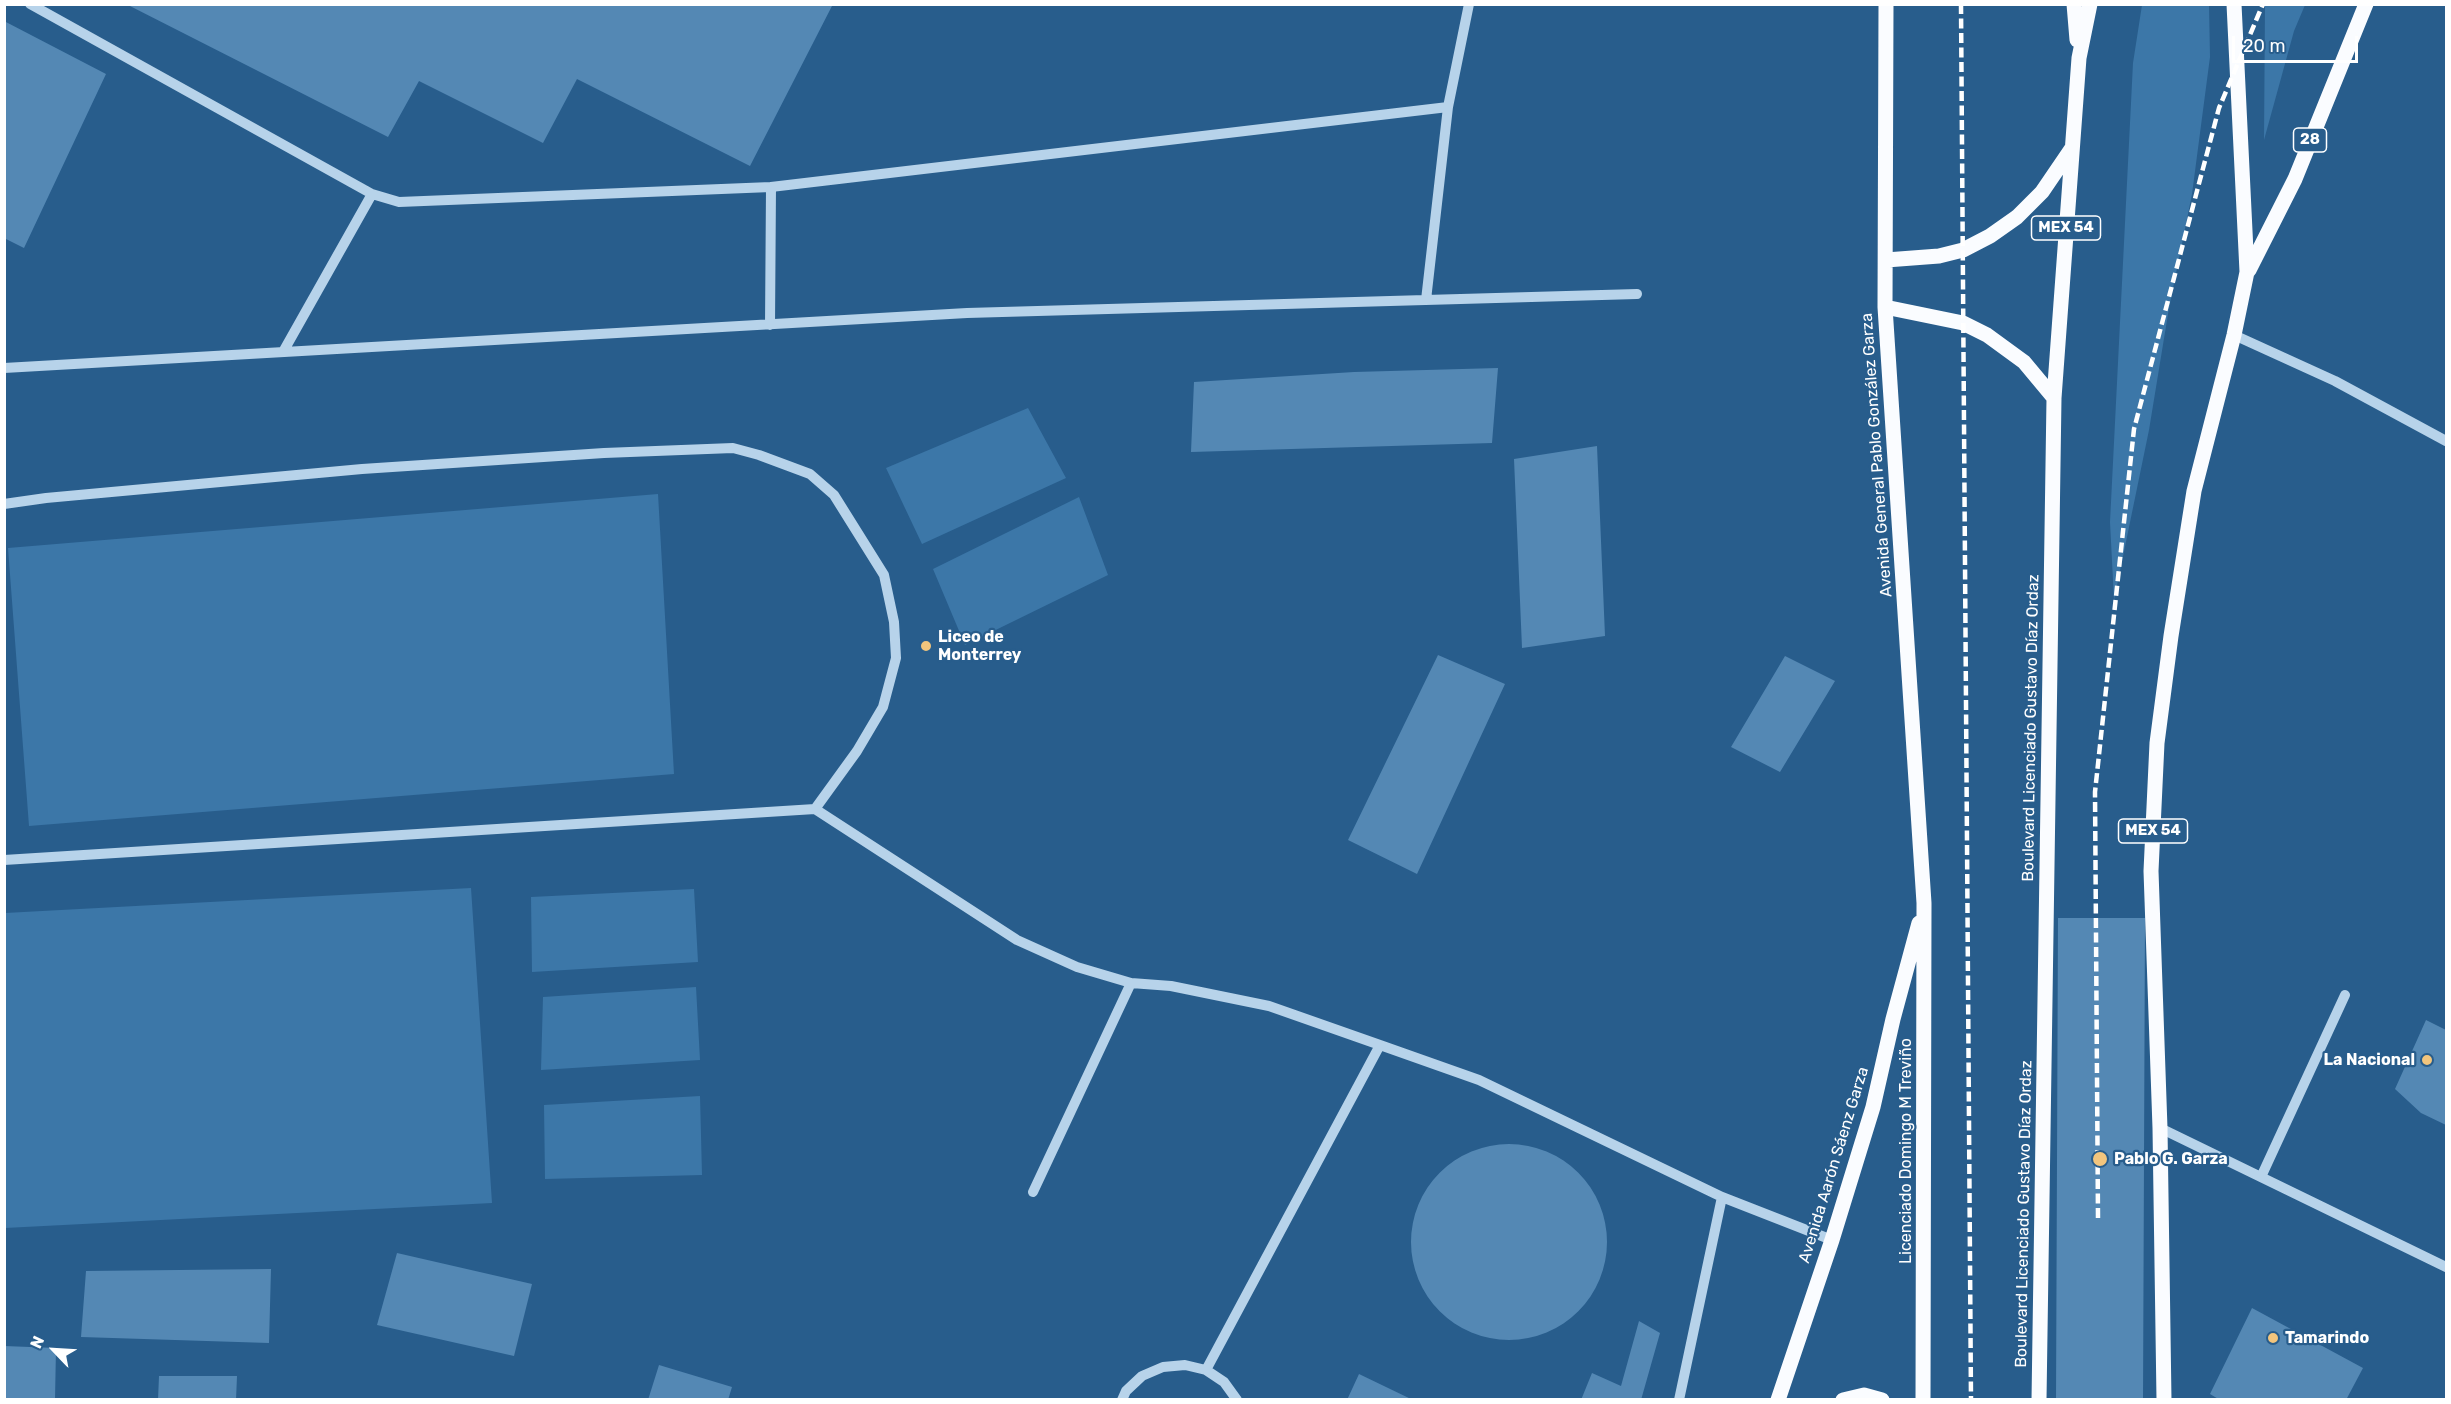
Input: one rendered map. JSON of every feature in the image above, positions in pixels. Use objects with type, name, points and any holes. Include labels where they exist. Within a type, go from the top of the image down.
[{"type":"main road","name":"Avenida General Pablo González Garza","points":[[1886,4],[1885,307],[1924,903]]},
{"type":"main road","name":"MEX 54","points":[[2074,4],[2079,58]]},
{"type":"main road","points":[[2079,58],[2090,4]]},
{"type":"main road","name":"MEX 54","points":[[2164,1400],[2160,1128],[2151,871],[2157,743],[2194,491],[2234,334],[2247,272],[2234,4]]},
{"type":"main road","name":"28","points":[[2247,272],[2295,179],[2366,4]]},
{"type":"main road","name":"Boulevard Licenciado Gustavo Díaz Ordaz","points":[[2039,1400],[2054,398],[2079,58]]},
{"type":"main road","points":[[1886,260],[1939,256],[1963,250],[1990,236],[2017,217],[2042,192],[2072,148]]},
{"type":"main road","points":[[1885,307],[1963,323],[1987,335],[2024,362],[2054,398]]},
{"type":"main road","name":"Avenida Aarón Sáenz Garza","points":[[1778,1400],[1832,1240],[1873,1107],[1893,1019],[1924,903]]},
{"type":"main road","name":"Licenciado Domingo M Treviño","points":[[1923,1400],[1924,903]]},
{"type":"main road","points":[[1843,1400],[1864,1395],[1882,1400]]},
{"type":"lane","points":[[30,4],[372,194],[399,202],[771,187],[1448,107]]},
{"type":"lane","points":[[1426,300],[1448,107],[1469,4]]},
{"type":"lane","points":[[770,325],[771,187]]},
{"type":"lane","points":[[283,352],[372,194]]},
{"type":"lane","points":[[4,368],[978,313],[1638,294]]},
{"type":"lane","points":[[2234,334],[2335,381],[2446,441]]},
{"type":"lane","points":[[4,504],[362,469],[733,448],[810,474],[834,495],[884,575],[894,621],[896,658],[883,707],[857,751],[815,809]]},
{"type":"lane","points":[[4,860],[815,809],[1017,940],[1077,967],[1131,983],[1171,986],[1269,1006],[1479,1080],[1722,1197],[1832,1240]]},
{"type":"lane","points":[[1033,1192],[1131,983]]},
{"type":"lane","points":[[2261,1177],[2345,995]]},
{"type":"lane","points":[[1206,1370],[1380,1045]]},
{"type":"lane","points":[[2160,1128],[2446,1267]]},
{"type":"lane","points":[[1679,1400],[1722,1197]]},
{"type":"lane","points":[[1122,1400],[1126,1391],[1142,1376],[1162,1367],[1185,1365],[1206,1370],[1224,1382],[1237,1400]]},
{"type":"shaded area","points":[[2142,5],[2209,5],[2210,57],[2192,194],[2169,308],[2149,430],[2114,600],[2110,522],[2133,63]]},
{"type":"shaded area","points":[[2265,5],[2305,5],[2294,31],[2264,140]]},
{"type":"shaded area","points":[[1028,408],[1066,478],[922,544],[886,468]]},
{"type":"shaded area","points":[[658,494],[674,774],[29,826],[8,548]]},
{"type":"shaded area","points":[[1079,497],[1108,575],[965,645],[933,569]]},
{"type":"shaded area","points":[[471,888],[492,1203],[5,1228],[5,913]]},
{"type":"shaded area","points":[[694,889],[698,962],[532,972],[531,897]]},
{"type":"shaded area","points":[[696,987],[700,1060],[541,1070],[543,997]]},
{"type":"shaded area","points":[[700,1096],[702,1175],[545,1179],[544,1105]]},
{"type":"building","points":[[126,4],[833,4],[750,166],[577,79],[543,143],[419,81],[388,137]]},
{"type":"building","points":[[4,21],[106,74],[24,248],[4,238]]},
{"type":"building","points":[[1498,368],[1492,443],[1191,452],[1194,382],[1354,372]]},
{"type":"building","points":[[1597,446],[1605,636],[1522,648],[1514,459]]},
{"type":"building","points":[[1438,655],[1505,684],[1417,874],[1348,840]]},
{"type":"building","points":[[1785,656],[1835,681],[1780,772],[1731,747]]},
{"type":"building","name":"Pablo G. Garza","points":[[2058,918],[2145,918],[2143,1400],[2056,1400]]},
{"type":"building","name":"La Nacional","points":[[2426,1020],[2446,1030],[2446,1125],[2421,1113],[2395,1089]]},
{"type":"building","points":[[1499,1144],[1519,1144],[1555,1155],[1564,1160],[1585,1180],[1600,1204],[1607,1232],[1607,1252],[1600,1280],[1591,1297],[1571,1318],[1555,1329],[1538,1336],[1519,1340],[1499,1340],[1471,1333],[1454,1324],[1427,1297],[1415,1271],[1411,1252],[1411,1232],[1418,1204],[1427,1187],[1454,1160],[1480,1148]]},
{"type":"building","points":[[397,1253],[532,1284],[514,1356],[377,1325]]},
{"type":"building","points":[[271,1269],[269,1343],[81,1337],[86,1271]]},
{"type":"building","name":"Tamarindo","points":[[2252,1308],[2363,1368],[2346,1400],[2220,1400],[2210,1394]]},
{"type":"building","points":[[1639,1321],[1660,1333],[1641,1400],[1581,1400],[1592,1373],[1621,1386]]},
{"type":"building","points":[[4,1346],[56,1348],[55,1400],[4,1400]]},
{"type":"building","points":[[659,1365],[732,1387],[728,1400],[648,1400]]},
{"type":"building","points":[[1359,1374],[1413,1400],[1347,1400]]},
{"type":"building","points":[[159,1376],[237,1376],[236,1400],[158,1400]]},
{"type":"railway","points":[[1961,4],[1971,1400]]},
{"type":"railway","points":[[2098,1218],[2095,792],[2134,429],[2219,108],[2263,4]]},
{"type":"place","name":"Liceo de Monterrey","points":[[926,646]]},
{"type":"place","name":"La Nacional","points":[[2427,1060]]},
{"type":"place","name":"Pablo G. Garza","points":[[2100,1159]]},
{"type":"place","name":"Tamarindo","points":[[2273,1338]]}]
